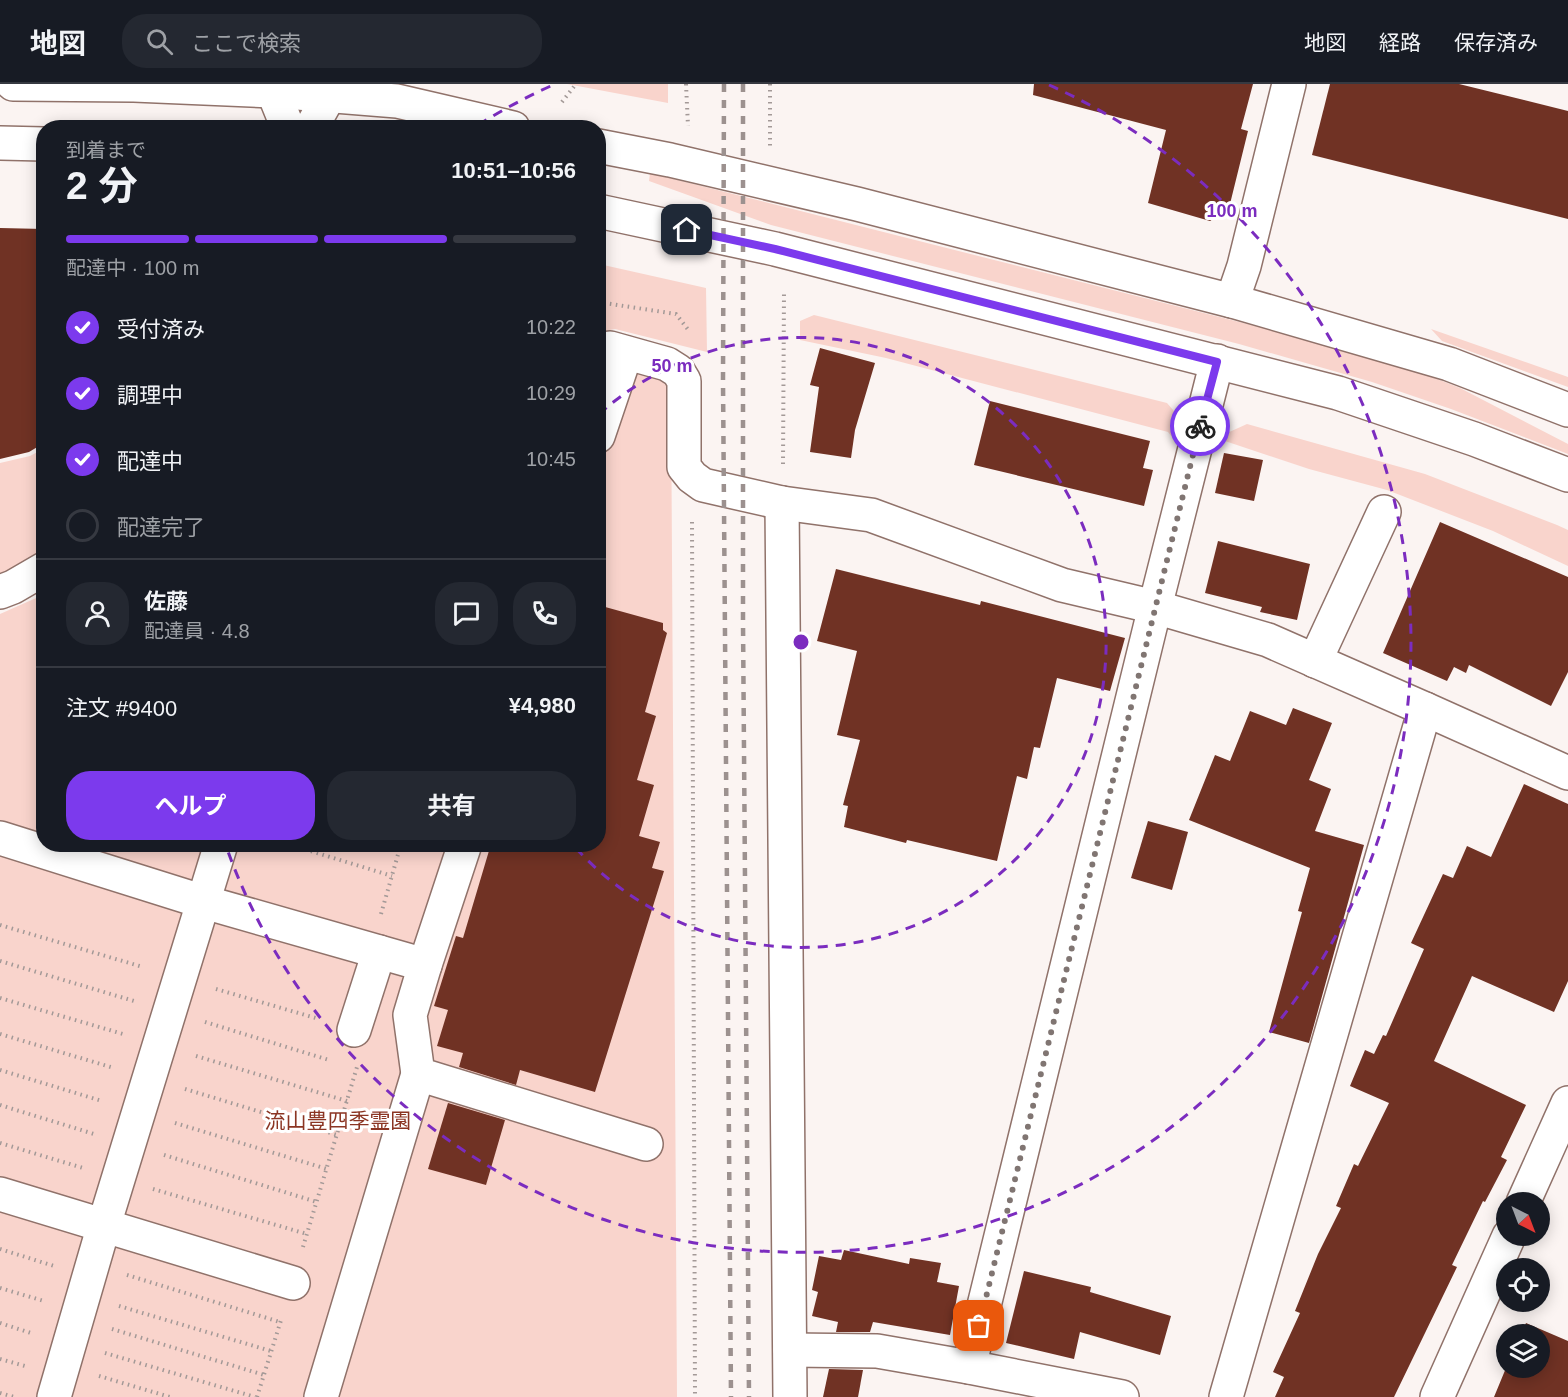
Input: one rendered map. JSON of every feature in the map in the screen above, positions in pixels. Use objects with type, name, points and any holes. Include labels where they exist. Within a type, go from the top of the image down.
[{"type":"street","points":[[13,84],[329,90],[397,101],[479,120]]},
{"type":"street","points":[[1232,301],[1244,266],[1289,84]]},
{"type":"street","points":[[273,88],[285,120]]},
{"type":"street","points":[[314,120],[329,90]]},
{"type":"street","points":[[0,142],[36,144]]},
{"type":"street","points":[[606,148],[670,160],[856,204],[1232,301],[1449,364],[1568,410]]},
{"type":"street","points":[[606,213],[775,249],[1338,393],[1474,439],[1568,475]]},
{"type":"street","points":[[606,388],[612,352],[667,364],[678,371],[684,381],[684,466],[702,485],[782,503],[871,515],[1062,585],[1155,607],[1268,640],[1425,710],[1565,763]]},
{"type":"street","points":[[969,1367],[1005,1246],[1155,607],[1217,362]]},
{"type":"street","points":[[782,503],[790,1397]]},
{"type":"street","points":[[1315,661],[1384,512]]},
{"type":"street","points":[[0,592],[36,574]]},
{"type":"street","points":[[1226,1397],[1242,1310],[1425,710]]},
{"type":"street","points":[[0,838],[36,849]]},
{"type":"street","points":[[45,852],[204,902],[425,965]]},
{"type":"street","points":[[54,1397],[104,1225],[219,852]]},
{"type":"street","points":[[321,1397],[418,1074],[410,1015],[462,852]]},
{"type":"street","points":[[354,1030],[375,951]]},
{"type":"street","points":[[418,1074],[646,1144]]},
{"type":"street","points":[[1528,1192],[1568,1103]]},
{"type":"street","points":[[0,1194],[293,1283]]},
{"type":"street","points":[[1437,1397],[1505,1246]]},
{"type":"street","points":[[790,1350],[877,1351],[1122,1397]]},
{"type":"path","points":[[561,102],[576,84]]},
{"type":"path","points":[[686,84],[688,127]]},
{"type":"path","points":[[770,84],[770,147]]},
{"type":"path","points":[[782,503],[784,291]]},
{"type":"path","points":[[692,477],[695,1397]]},
{"type":"path","points":[[314,852],[392,876]]},
{"type":"path","points":[[375,951],[399,852]]},
{"type":"path","points":[[0,925],[367,1034],[293,1283],[256,1397],[79,1311]]},
{"type":"path","points":[[0,1249],[79,1311],[170,1397]]},
{"type":"path","points":[[0,1288],[79,1311],[264,1375]]},
{"type":"path","points":[[79,1311],[280,1322]]},
{"type":"path","points":[[79,1311],[271,1351]]},
{"type":"path","points":[[0,1393],[14,1397]]},
{"type":"green space","points":[[567,84],[668,84],[668,103]]},
{"type":"green space","points":[[650,173],[1271,330],[1430,376],[1460,388],[1568,444],[1568,454],[1451,409],[1372,382],[1239,344],[771,225],[649,181]]},
{"type":"green space","points":[[606,266],[706,288],[707,352],[615,329],[606,331]]},
{"type":"green space","points":[[814,315],[1167,403],[1185,424],[1180,446],[1168,432],[886,358],[800,340],[800,321]]},
{"type":"green space","points":[[1431,329],[1568,377],[1568,387],[1442,341]]},
{"type":"green space","name":"流山豊四季霊園","points":[[616,365],[657,376],[671,390],[677,1397],[0,1397],[0,614],[36,598],[36,852],[606,852],[606,367]]},
{"type":"green space","points":[[1247,424],[1425,474],[1557,525],[1568,530],[1568,566],[1493,531],[1387,490],[1309,469],[1216,438]]},
{"type":"green space","points":[[36,453],[36,556],[0,577],[0,463]]},
{"type":"building","points":[[1034,84],[1253,84],[1241,129],[1248,131],[1229,208],[1210,221],[1148,203],[1166,130],[1033,95]]},
{"type":"building","points":[[1330,84],[1459,84],[1568,111],[1568,219],[1312,155]]},
{"type":"building","points":[[0,228],[36,229],[36,448],[29,452],[0,459]]},
{"type":"building","points":[[820,348],[875,363],[855,430],[851,458],[810,452],[819,387],[810,385]]},
{"type":"building","points":[[990,401],[1150,441],[1143,468],[1153,470],[1144,506],[974,465]]},
{"type":"building","points":[[1224,453],[1263,460],[1254,501],[1215,493]]},
{"type":"building","points":[[1440,522],[1568,577],[1568,672],[1551,706],[1469,665],[1466,673],[1454,667],[1447,681],[1383,653]]},
{"type":"building","points":[[1218,541],[1310,564],[1297,620],[1260,612],[1262,607],[1205,593]]},
{"type":"building","points":[[836,569],[980,605],[981,601],[1125,638],[1110,691],[1057,678],[1040,748],[1034,747],[1027,779],[1017,776],[997,861],[907,840],[906,843],[844,827],[848,806],[843,805],[860,740],[837,735],[857,651],[817,641]]},
{"type":"building","points":[[606,607],[663,623],[663,630],[667,633],[645,712],[656,716],[637,780],[654,785],[639,836],[660,842],[652,868],[664,871],[595,1092],[520,1070],[516,1085],[459,1067],[463,1053],[437,1046],[448,1010],[434,1006],[456,936],[463,938],[489,852],[606,852]]},
{"type":"building","points":[[1293,708],[1332,723],[1309,780],[1331,789],[1315,831],[1364,845],[1309,1043],[1269,1032],[1302,912],[1298,911],[1310,868],[1189,820],[1215,755],[1230,761],[1250,711],[1286,725]]},
{"type":"building","points":[[1524,784],[1568,804],[1568,981],[1554,1012],[1472,976],[1434,1061],[1526,1105],[1501,1157],[1507,1160],[1485,1202],[1483,1201],[1452,1265],[1457,1267],[1394,1397],[1275,1397],[1284,1377],[1273,1372],[1300,1313],[1295,1311],[1318,1254],[1341,1208],[1336,1206],[1354,1164],[1358,1166],[1389,1103],[1350,1086],[1365,1050],[1374,1054],[1383,1035],[1386,1036],[1424,949],[1411,943],[1443,874],[1453,878],[1467,846],[1491,857]]},
{"type":"building","points":[[1148,821],[1188,832],[1172,890],[1131,878]]},
{"type":"building","points":[[448,1103],[505,1120],[486,1185],[428,1169]]},
{"type":"building","points":[[844,1250],[909,1264],[910,1258],[941,1263],[937,1282],[959,1286],[950,1335],[873,1322],[870,1332],[836,1332],[838,1322],[812,1316],[818,1292],[812,1290],[819,1256],[841,1260]]},
{"type":"building","points":[[1024,1271],[1091,1287],[1090,1292],[1171,1316],[1160,1355],[1080,1332],[1074,1359],[1006,1343]]},
{"type":"building","points":[[1550,1333],[1568,1341],[1568,1397],[1494,1397],[1502,1378],[1550,1378]]},
{"type":"building","points":[[829,1369],[863,1370],[858,1397],[823,1397]]},
{"type":"railway","points":[[724,84],[723,381],[731,1397]]},
{"type":"railway","points":[[743,84],[743,621],[749,1397]]},
{"type":"way so far","points":[[979,1326],[1200,426]]},
{"type":"route","points":[[687,230],[775,249],[1217,362],[1200,426]]}]
